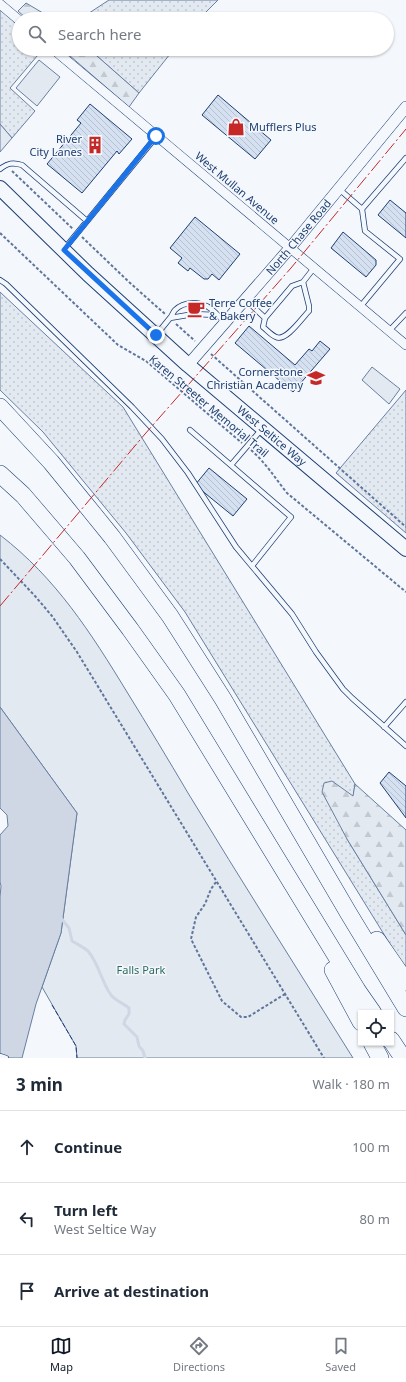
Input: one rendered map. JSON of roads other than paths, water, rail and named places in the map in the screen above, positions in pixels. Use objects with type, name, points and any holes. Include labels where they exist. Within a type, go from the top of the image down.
[{"type":"highway","points":[[0,408],[51,462],[112,537],[170,616],[380,945],[406,982]]},
{"type":"highway","points":[[0,474],[23,495],[77,558],[177,695],[371,1010]]},
{"type":"highway","points":[[223,699],[406,1008]]},
{"type":"highway","points":[[265,838],[301,912],[358,1016]]},
{"type":"highway","points":[[394,1044],[403,1058]]},
{"type":"highway","points":[[374,1046],[380,1058]]},
{"type":"main road","name":"West Seltice Way","points":[[0,188],[64,250],[188,365],[406,549]]},
{"type":"street","points":[[0,4],[12,14]]},
{"type":"street","name":"West Mullan Avenue","points":[[61,56],[406,345]]},
{"type":"street","name":"North Chase Road","points":[[188,365],[290,248],[338,188],[406,108]]},
{"type":"lane","points":[[64,250],[156,136]]},
{"type":"lane","points":[[362,210],[406,158]]},
{"type":"lane","points":[[0,169],[6,164],[14,162],[22,165],[87,221]]},
{"type":"lane","points":[[338,188],[362,210],[365,231],[400,259],[360,307]]},
{"type":"lane","points":[[303,282],[309,306],[308,311],[288,334],[275,337],[263,327],[264,318],[292,286],[303,282],[314,268]]},
{"type":"lane","points":[[0,280],[6,284],[132,407],[162,439],[188,473],[236,547],[292,614],[316,652],[343,689],[384,728],[406,746]]},
{"type":"lane","points":[[245,300],[264,318]]},
{"type":"lane","points":[[156,335],[175,310],[181,306],[193,303],[202,304],[211,308],[216,315],[226,323]]},
{"type":"lane","points":[[389,331],[406,313]]},
{"type":"lane","points":[[170,318],[194,314],[216,315]]},
{"type":"lane","points":[[231,466],[262,428]]},
{"type":"lane","points":[[190,430],[291,517],[252,566]]},
{"type":"lane","points":[[384,728],[406,702]]},
{"type":"lane","points":[[0,1056],[6,1058]]},
{"type":"waterway","points":[[60,917],[69,928],[72,941],[88,951],[92,956],[111,995],[129,1008],[129,1014],[124,1024],[137,1037],[139,1046],[143,1051],[145,1058]]},
{"type":"place","name":"Mufflers Plus","points":[[236,127]]},
{"type":"place","name":"River City Lanes","points":[[95,145]]},
{"type":"place","name":"Terre Coffee & Bakery","points":[[196,309]]},
{"type":"place","name":"Cornerstone Christian Academy","points":[[316,378]]},
{"type":"park label","name":"Falls Park","points":[[141,970]]}]
